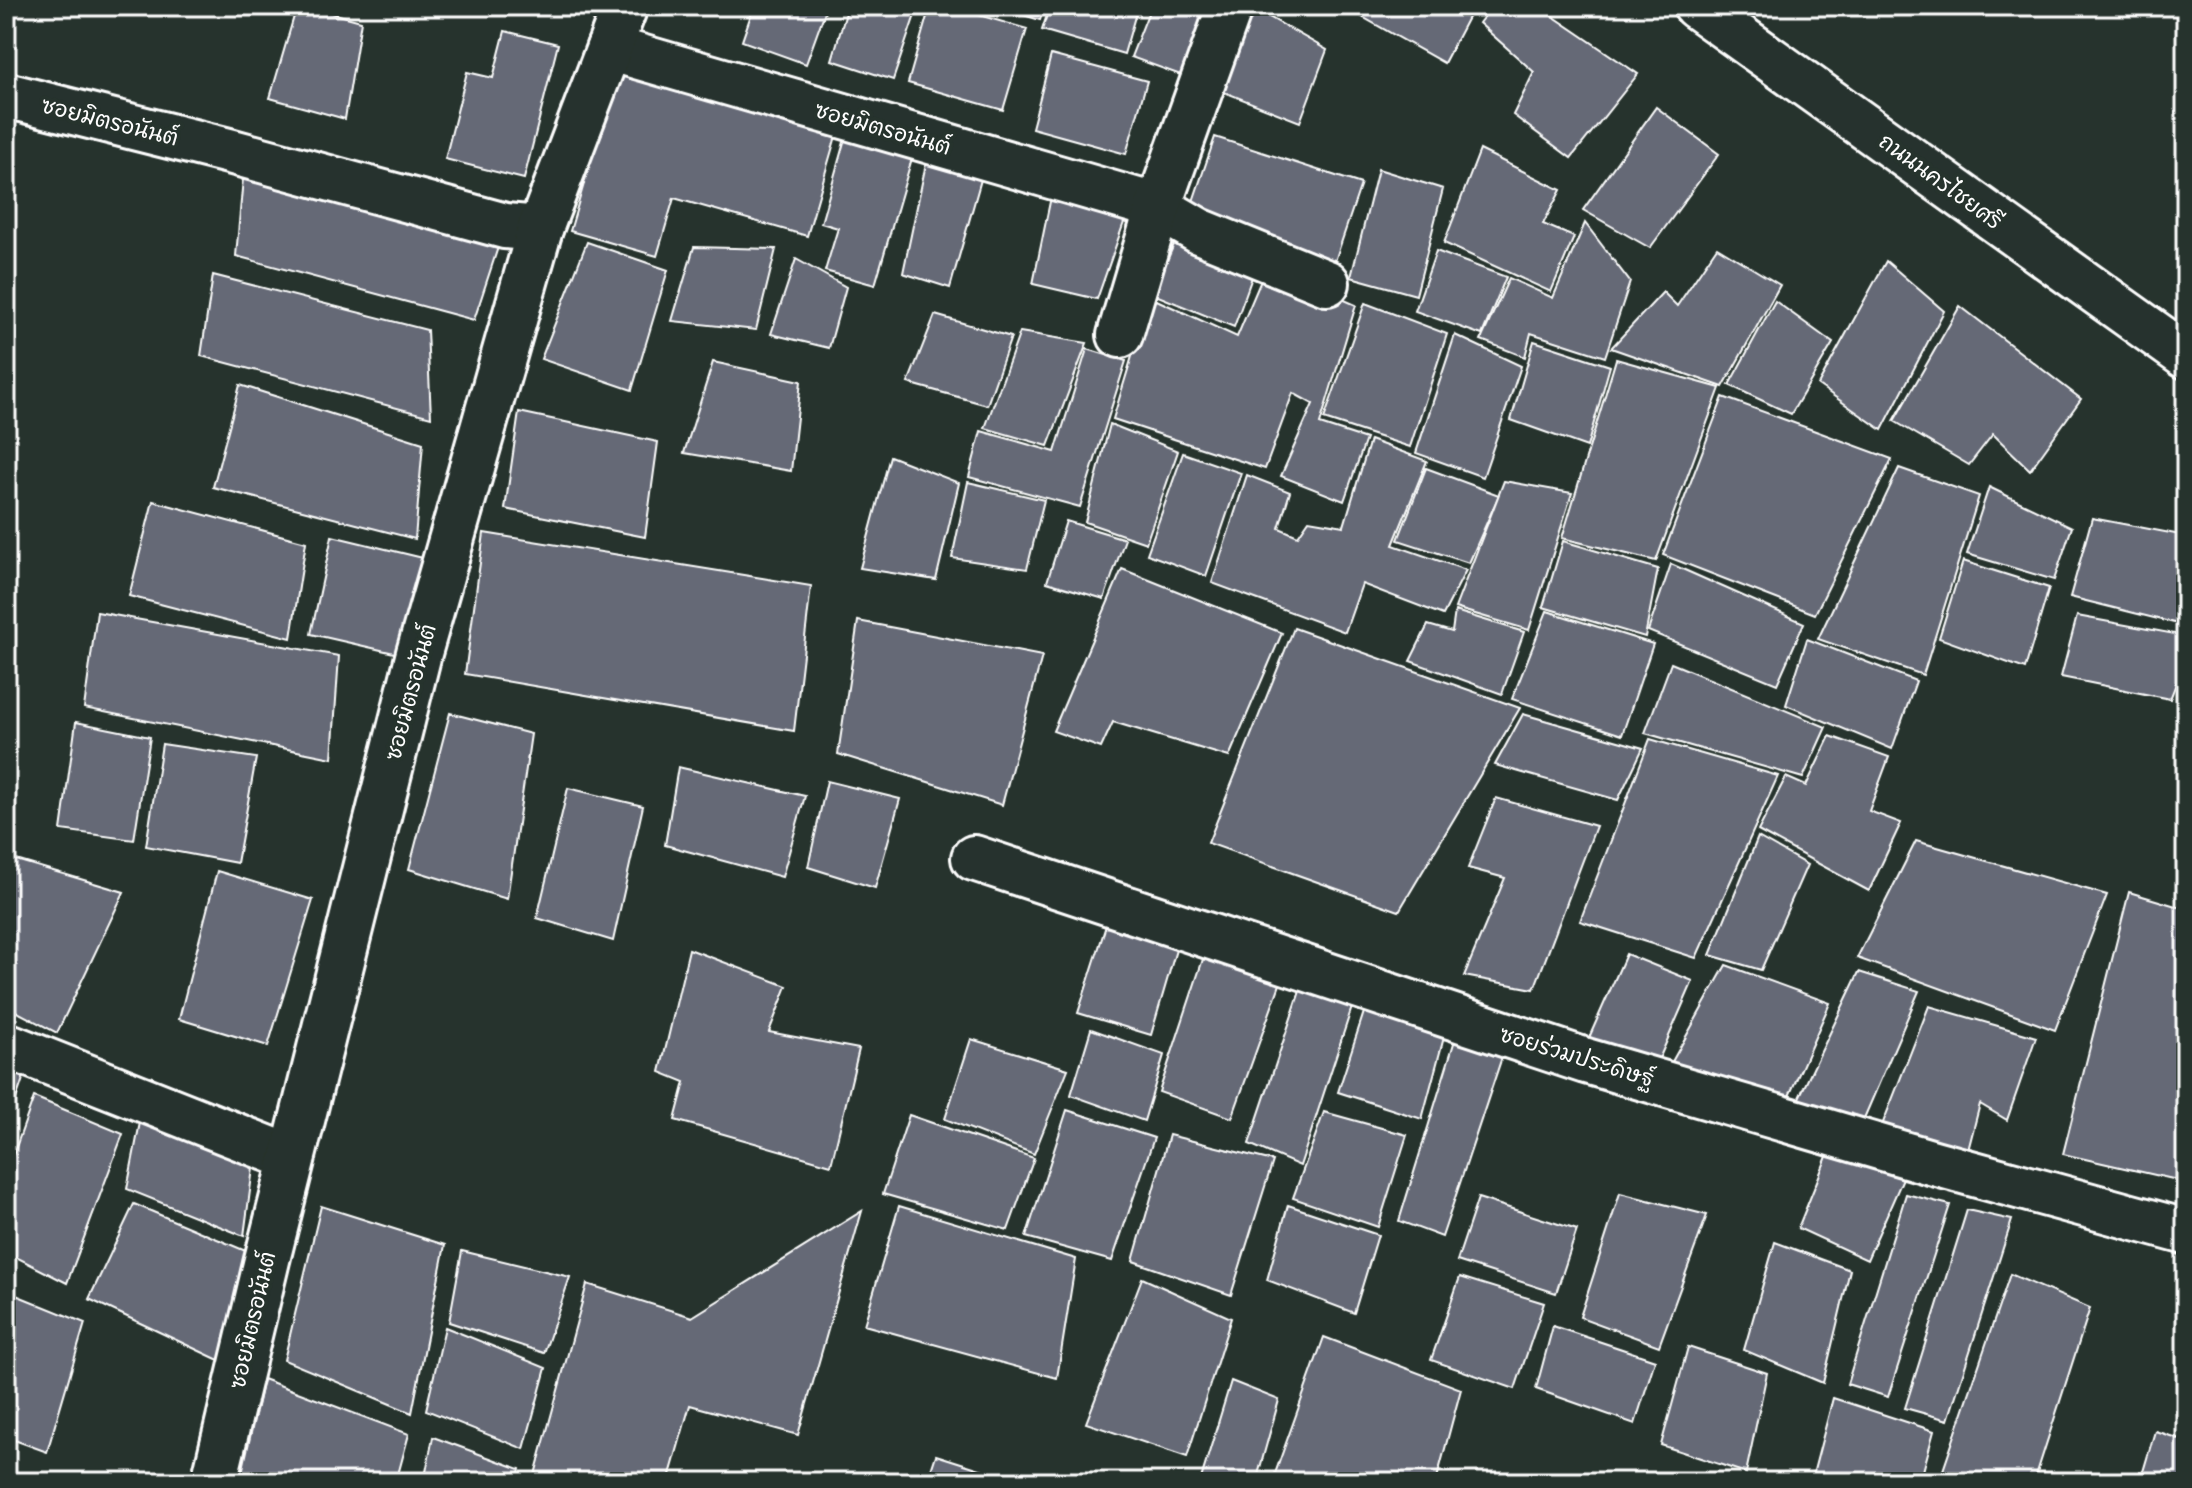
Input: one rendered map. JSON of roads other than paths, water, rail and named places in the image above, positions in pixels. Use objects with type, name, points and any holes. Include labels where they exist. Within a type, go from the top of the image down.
[{"type":"street","name":"ซอยมิตรอนันต์","points":[[214,1482],[419,653],[540,229],[625,6]]},
{"type":"street","points":[[1120,335],[1158,207],[1230,6]]},
{"type":"street","name":"ถนนนครไชยศรี","points":[[1696,6],[2186,356]]},
{"type":"street","name":"ซอยมิตรอนันต์","points":[[609,48],[1158,207],[1199,231],[1327,283]]},
{"type":"street","name":"ซอยมิตรอนันต์","points":[[6,95],[229,151],[505,226],[540,229]]},
{"type":"street","name":"ซอยร่วมประดิษฐ์","points":[[974,858],[1586,1061],[1934,1163],[2186,1232]]},
{"type":"street","points":[[6,1045],[292,1158]]}]
